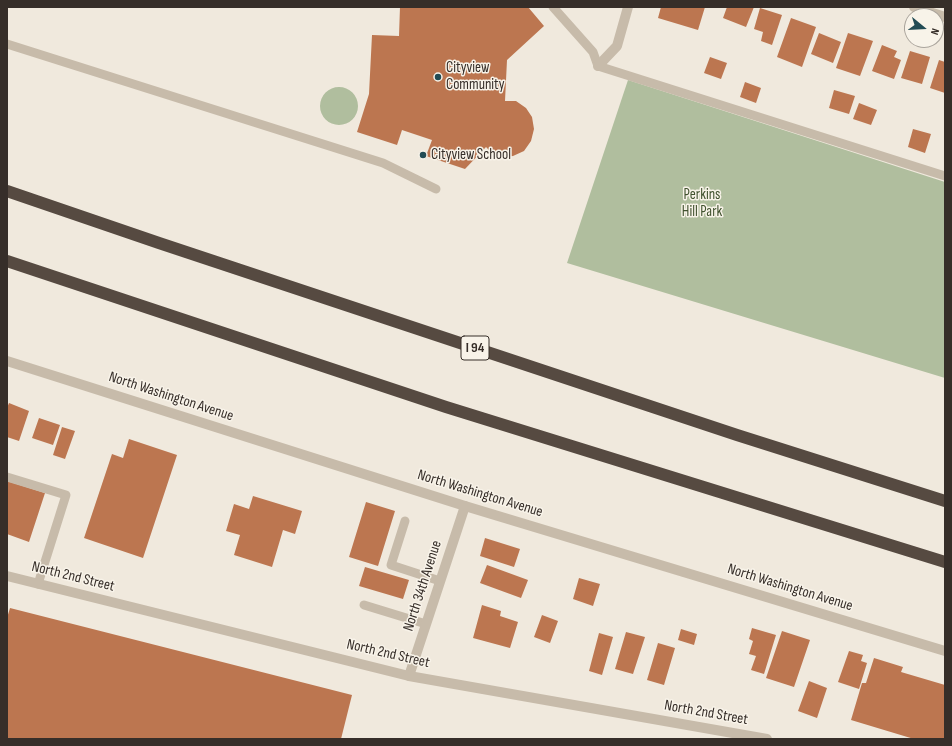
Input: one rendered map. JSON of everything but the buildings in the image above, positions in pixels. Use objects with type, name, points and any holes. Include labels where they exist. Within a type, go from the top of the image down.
[{"type":"highway","name":"I 94","points":[[7,191],[722,430],[945,502]]},
{"type":"highway","points":[[7,262],[446,407],[945,562]]},
{"type":"street","points":[[598,66],[617,46],[628,7]]},
{"type":"street","points":[[914,7],[945,17]]},
{"type":"street","name":"North Washington Avenue","points":[[7,361],[465,506],[945,651]]},
{"type":"street","name":"North 34th Avenue","points":[[409,676],[465,506]]},
{"type":"street","name":"North 2nd Street","points":[[7,576],[409,676],[767,739]]},
{"type":"lane","points":[[553,7],[593,52],[598,66],[945,176]]},
{"type":"lane","points":[[7,44],[383,163],[436,189]]},
{"type":"lane","points":[[7,477],[66,495],[38,584]]},
{"type":"lane","points":[[405,521],[391,565],[440,581]]},
{"type":"lane","points":[[364,605],[426,624]]},
{"type":"green space","name":"Perkins Hill Park","points":[[628,80],[945,182],[945,378],[567,263]]},
{"type":"green space","points":[[335,87],[343,87],[350,90],[355,95],[358,106],[355,117],[350,122],[343,125],[335,125],[328,122],[323,117],[320,110],[320,102],[323,95],[328,90]]},
{"type":"place","name":"Cityview Community","points":[[438,77]]},
{"type":"place","name":"Cityview School","points":[[423,155]]}]
